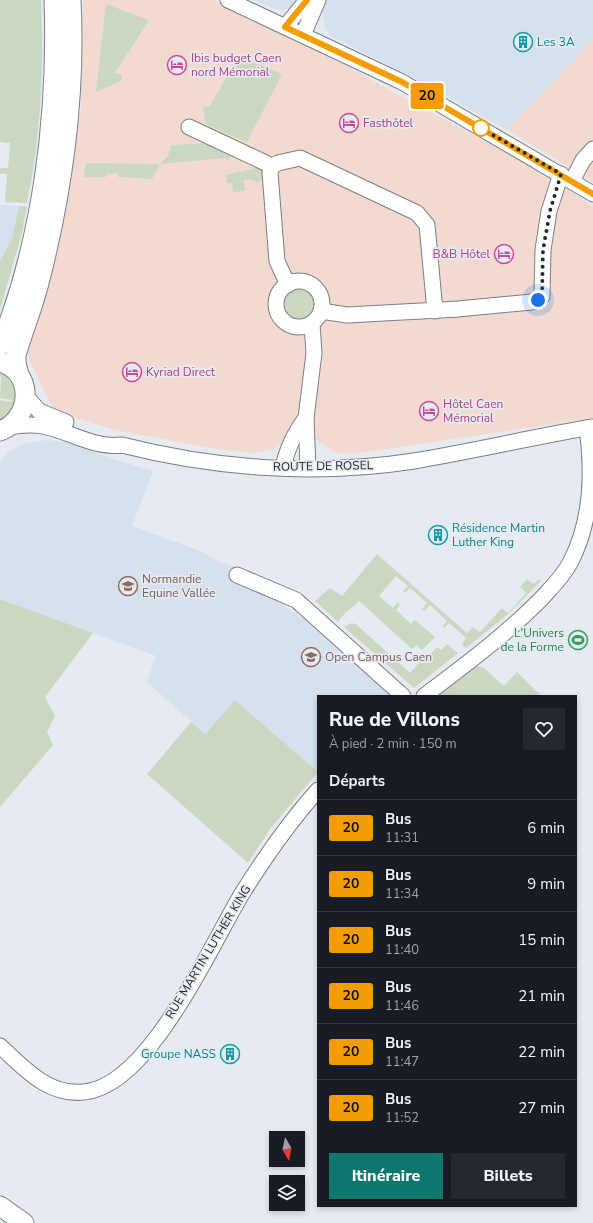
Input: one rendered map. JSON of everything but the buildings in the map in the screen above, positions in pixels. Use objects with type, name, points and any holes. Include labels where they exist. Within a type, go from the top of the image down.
[{"type":"main road","points":[[0,346],[20,285],[38,213],[49,148],[54,63],[54,0]]},
{"type":"main road","points":[[4,429],[21,414],[26,396],[24,385],[19,375],[16,363],[16,355],[39,284],[53,225],[64,164],[71,78],[71,0]]},
{"type":"main road","points":[[0,362],[9,366],[19,375]]},
{"type":"main road","points":[[0,1206],[24,1223]]},
{"type":"street","points":[[228,0],[402,82],[593,194]]},
{"type":"street","points":[[285,27],[307,0]]},
{"type":"street","points":[[303,35],[318,0]]},
{"type":"street","points":[[189,127],[272,166]]},
{"type":"street","points":[[321,311],[347,315],[436,311],[527,303],[538,300],[542,296],[543,250],[550,211],[567,178],[593,149]]},
{"type":"street","points":[[288,285],[277,261],[270,173],[272,166],[278,162],[300,158],[417,213],[427,226],[436,311]]},
{"type":"street","points":[[308,468],[306,418],[314,353],[312,324],[321,311],[322,300],[314,287],[300,282],[288,285],[278,296],[277,302],[279,314],[286,323],[295,327],[312,324]]},
{"type":"street","name":"ROUTE DE ROSEL","points":[[26,396],[38,411],[48,416],[111,437],[122,445]]},
{"type":"street","points":[[283,468],[294,437],[306,418]]},
{"type":"street","name":"ROUTE DE ROSEL","points":[[4,429],[40,426],[110,447],[122,445],[199,461],[283,468],[364,466],[413,461],[524,441],[591,433]]},
{"type":"street","points":[[425,695],[484,650],[528,613],[554,585],[571,562],[582,534],[591,502],[593,480],[591,433]]},
{"type":"street","points":[[237,575],[296,600],[402,695]]},
{"type":"street","name":"RUE MARTIN LUTHER KING","points":[[0,1046],[42,1082],[61,1091],[77,1093],[94,1091],[112,1083],[122,1075],[151,1044],[170,1017],[213,948],[243,891],[290,823],[317,791]]},
{"type":"shaded area","points":[[83,0],[214,0],[298,40],[540,171],[593,206],[593,418],[354,454],[336,453],[317,440],[285,438],[274,449],[253,453],[216,449],[115,430],[60,413],[53,409],[29,358],[28,340],[46,286],[67,200],[81,108]]},
{"type":"shaded area","points":[[254,0],[301,0],[291,8],[282,10],[272,8]]},
{"type":"shaded area","points":[[317,0],[593,0],[593,39],[507,130],[395,68],[332,37],[325,29],[322,10]]},
{"type":"shaded area","points":[[593,39],[593,182],[507,130]]},
{"type":"shaded area","points":[[0,205],[19,206],[12,239],[0,261]]},
{"type":"shaded area","name":"Normandie Equine Vallée","points":[[47,440],[65,442],[153,471],[132,526],[203,552],[218,561],[240,569],[292,612],[299,613],[297,615],[301,619],[303,616],[392,695],[317,695],[317,771],[235,700],[205,734],[147,682],[156,656],[0,599],[0,461],[11,450],[26,443]]},
{"type":"green space","points":[[0,0],[41,0],[42,77],[36,153],[27,203],[5,202],[7,174],[0,174],[0,168],[8,168],[10,143],[0,142]]},
{"type":"green space","points":[[106,4],[149,20],[115,73],[122,75],[121,81],[96,92]]},
{"type":"green space","points":[[238,56],[282,74],[247,142],[209,126],[205,120],[203,107],[210,106]]},
{"type":"green space","points":[[209,143],[231,154],[226,162],[226,158],[160,164],[168,156],[171,145]]},
{"type":"green space","points":[[86,163],[160,164],[152,179],[118,177],[118,173],[107,174],[106,177],[84,177]]},
{"type":"green space","points":[[260,167],[264,174],[259,182],[244,180],[245,191],[233,192],[232,183],[227,183],[226,175]]},
{"type":"green space","points":[[19,206],[27,207],[22,233],[0,310],[0,261],[12,239]]},
{"type":"green space","points":[[296,287],[302,287],[312,294],[315,303],[314,309],[308,316],[302,319],[296,319],[286,312],[283,306],[283,300],[290,290]]},
{"type":"green space","points":[[0,373],[9,379],[17,394],[17,400],[13,412],[0,423],[0,400],[11,402],[12,400],[0,398]]},
{"type":"green space","points":[[377,554],[467,633],[473,627],[480,632],[502,608],[508,613],[526,593],[520,587],[527,579],[534,584],[539,579],[541,581],[507,615],[466,648],[462,644],[466,638],[449,623],[444,628],[442,627],[447,621],[430,605],[424,611],[422,609],[427,603],[410,588],[405,593],[403,591],[408,586],[396,576],[379,596],[393,608],[398,602],[400,605],[396,610],[411,624],[415,620],[435,637],[422,650],[417,645],[412,649],[359,601],[338,622],[315,601],[330,588],[342,596]]},
{"type":"green space","points":[[0,599],[93,633],[45,697],[55,716],[47,732],[53,745],[0,807]]},
{"type":"green space","points":[[352,623],[357,625],[410,673],[423,658],[425,660],[437,647],[441,650],[447,644],[458,653],[414,688],[344,627]]},
{"type":"green space","points":[[474,665],[484,668],[504,686],[517,672],[540,695],[436,695]]},
{"type":"green space","points":[[235,700],[317,771],[317,773],[270,829],[248,863],[147,774],[191,722],[205,734]]},
{"type":"bus line","name":"20","points":[[307,0],[298,13],[285,27],[385,73],[420,91],[593,194]]},
{"type":"place","name":"Les 3A","points":[[523,42]]},
{"type":"place","name":"Ibis budget Caen nord Mémorial","points":[[177,65]]},
{"type":"place","name":"Fasthôtel","points":[[349,123]]},
{"type":"place","name":"B&B Hôtel","points":[[504,254]]},
{"type":"place","name":"Kyriad Direct","points":[[132,372]]},
{"type":"place","name":"Hôtel Caen Mémorial","points":[[429,411]]},
{"type":"place","name":"Résidence Martin Luther King","points":[[438,535]]},
{"type":"place","name":"Normandie Equine Vallée","points":[[128,586]]},
{"type":"place","name":"L'Univers de la Forme","points":[[578,640]]},
{"type":"place","name":"Open Campus Caen","points":[[311,657]]},
{"type":"place","name":"Groupe NASS","points":[[230,1054]]},
{"type":"route","points":[[481,128],[561,174],[550,211],[543,250],[542,296],[538,300]]}]
